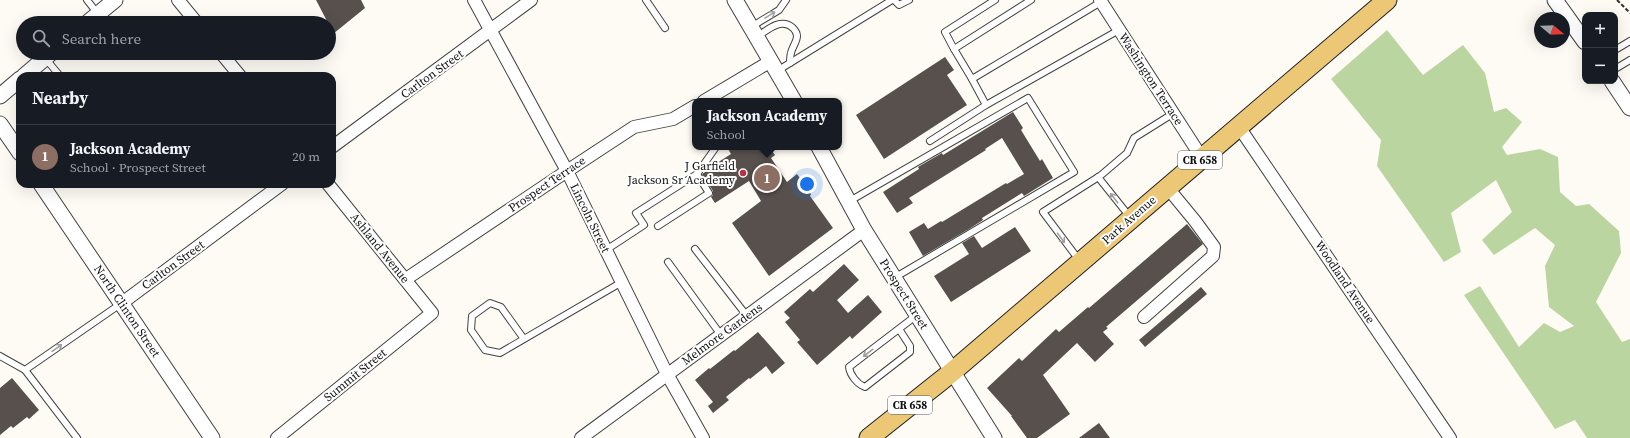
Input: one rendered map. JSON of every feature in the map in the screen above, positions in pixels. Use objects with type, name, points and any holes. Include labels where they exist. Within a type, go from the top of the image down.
[{"type":"main road","name":"Park Avenue","points":[[869,438],[952,372],[1387,0]]},
{"type":"street","points":[[178,0],[191,16]]},
{"type":"street","name":"Lincoln Street","points":[[474,0],[566,171],[667,374],[703,438]]},
{"type":"street","name":"Carlton Street","points":[[336,144],[531,0]]},
{"type":"street","points":[[735,0],[792,98]]},
{"type":"street","points":[[96,16],[111,1]]},
{"type":"street","name":"Washington Terrace","points":[[1100,1],[1116,32],[1174,114],[1202,158]]},
{"type":"street","points":[[1557,1],[1582,38]]},
{"type":"street","points":[[29,72],[42,60]]},
{"type":"street","points":[[227,60],[237,72]]},
{"type":"street","points":[[710,98],[774,66]]},
{"type":"street","points":[[0,96],[16,82]]},
{"type":"street","points":[[1614,84],[1630,108]]},
{"type":"street","name":"Prospect Terrace","points":[[406,279],[566,171],[634,128],[673,119],[692,108]]},
{"type":"street","points":[[0,124],[16,147]]},
{"type":"street","name":"Woodland Avenue","points":[[1239,127],[1450,438]]},
{"type":"street","name":"Prospect Street","points":[[821,150],[864,230],[994,438]]},
{"type":"street","name":"North Clinton Street","points":[[45,188],[212,438]]},
{"type":"street","name":"Carlton Street","points":[[122,303],[277,188]]},
{"type":"street","name":"Ashland Avenue","points":[[331,188],[432,313]]},
{"type":"street","points":[[1144,317],[1213,256],[1214,247],[1167,188]]},
{"type":"street","name":"Melmore Gardens","points":[[581,438],[864,230]]},
{"type":"street","name":"Summit Street","points":[[277,438],[432,313]]},
{"type":"lane","points":[[87,0],[92,16]]},
{"type":"lane","points":[[646,0],[665,28]]},
{"type":"lane","points":[[754,32],[779,10],[786,0]]},
{"type":"lane","points":[[774,66],[790,62],[893,0],[899,5],[909,0]]},
{"type":"lane","points":[[986,105],[944,32],[995,0]]},
{"type":"lane","points":[[954,49],[1031,0]]},
{"type":"lane","points":[[972,79],[1100,1]]},
{"type":"lane","points":[[754,32],[781,23],[789,24],[796,30],[797,36],[791,53],[790,62]]},
{"type":"lane","points":[[930,141],[986,105],[1116,32]]},
{"type":"lane","points":[[1618,48],[1630,41]]},
{"type":"lane","points":[[51,60],[58,72]]},
{"type":"lane","points":[[1618,67],[1630,60]]},
{"type":"lane","points":[[848,202],[1028,98],[1074,172],[894,278]]},
{"type":"lane","points":[[1080,262],[1043,212],[1098,177],[1127,153],[1134,138],[1174,114]]},
{"type":"lane","points":[[606,250],[644,225],[636,213],[697,174],[714,150]]},
{"type":"lane","points":[[658,226],[709,193],[697,174]]},
{"type":"lane","points":[[1098,177],[1131,219]]},
{"type":"lane","points":[[695,249],[747,316]]},
{"type":"lane","points":[[668,262],[721,335]]},
{"type":"lane","points":[[524,339],[501,307],[490,304],[472,316],[471,330],[485,350],[500,353],[622,282]]},
{"type":"lane","points":[[24,370],[122,303]]},
{"type":"lane","points":[[899,329],[910,346],[910,352],[865,387],[860,385],[850,372],[849,367],[917,315]]},
{"type":"lane","points":[[0,356],[24,370],[77,438]]},
{"type":"path","points":[[1618,0],[1630,13]]},
{"type":"green space","points":[[1387,30],[1423,75],[1463,45],[1485,73],[1494,112],[1506,108],[1522,122],[1502,147],[1507,155],[1540,149],[1558,157],[1560,192],[1576,206],[1589,204],[1619,231],[1621,253],[1596,302],[1622,342],[1630,339],[1630,438],[1587,438],[1575,420],[1555,429],[1464,295],[1480,286],[1519,347],[1544,323],[1560,332],[1574,326],[1549,307],[1545,266],[1555,245],[1535,228],[1494,255],[1482,240],[1512,212],[1496,180],[1451,213],[1461,252],[1444,262],[1377,166],[1381,140],[1331,79]]},
{"type":"building","points":[[316,0],[361,0],[365,8],[336,32],[336,16],[324,16]]},
{"type":"building","points":[[945,57],[954,70],[947,75],[967,105],[884,159],[856,115]]},
{"type":"building","points":[[1013,112],[1023,128],[1021,130],[1040,161],[1042,159],[1053,178],[1024,196],[1022,193],[982,218],[983,220],[969,229],[923,256],[909,232],[924,223],[928,229],[941,221],[942,222],[1006,183],[1007,184],[1024,174],[1002,138],[985,149],[986,150],[909,198],[913,203],[897,213],[883,192],[919,169],[918,167],[942,153],[943,155]]},
{"type":"building","points":[[729,150],[771,150],[775,155],[771,158],[787,182],[797,174],[811,194],[810,196],[833,228],[769,276],[732,223],[761,201],[749,181],[715,203],[711,197],[713,195],[713,191],[702,174],[731,154]]},
{"type":"building","points":[[1187,224],[1203,244],[1106,327],[1108,328],[1103,332],[1114,344],[1095,362],[1077,343],[1043,375],[1070,414],[1037,438],[1027,438],[1012,416],[987,388],[1019,358],[1022,361],[1056,329],[1059,332]]},
{"type":"building","points":[[1015,227],[1031,251],[951,302],[934,276],[969,254],[962,243],[974,236],[982,248]]},
{"type":"building","points":[[844,264],[859,280],[837,300],[848,313],[868,295],[882,312],[852,339],[850,336],[817,365],[797,342],[800,340],[785,322],[790,318],[784,312],[810,289],[813,292]]},
{"type":"building","points":[[1201,287],[1207,294],[1145,347],[1139,340]]},
{"type":"building","points":[[758,332],[785,363],[772,374],[766,366],[726,397],[729,400],[713,413],[708,406],[713,402],[695,380]]},
{"type":"building","points":[[12,378],[39,410],[29,419],[27,417],[13,428],[11,426],[0,435],[0,388]]},
{"type":"building","points":[[1099,423],[1110,438],[1079,438]]},
{"type":"place","name":"J Garfield Jackson Sr Academy","points":[[743,173]]},
{"type":"place","name":"Jackson Academy","points":[[767,178]]}]
